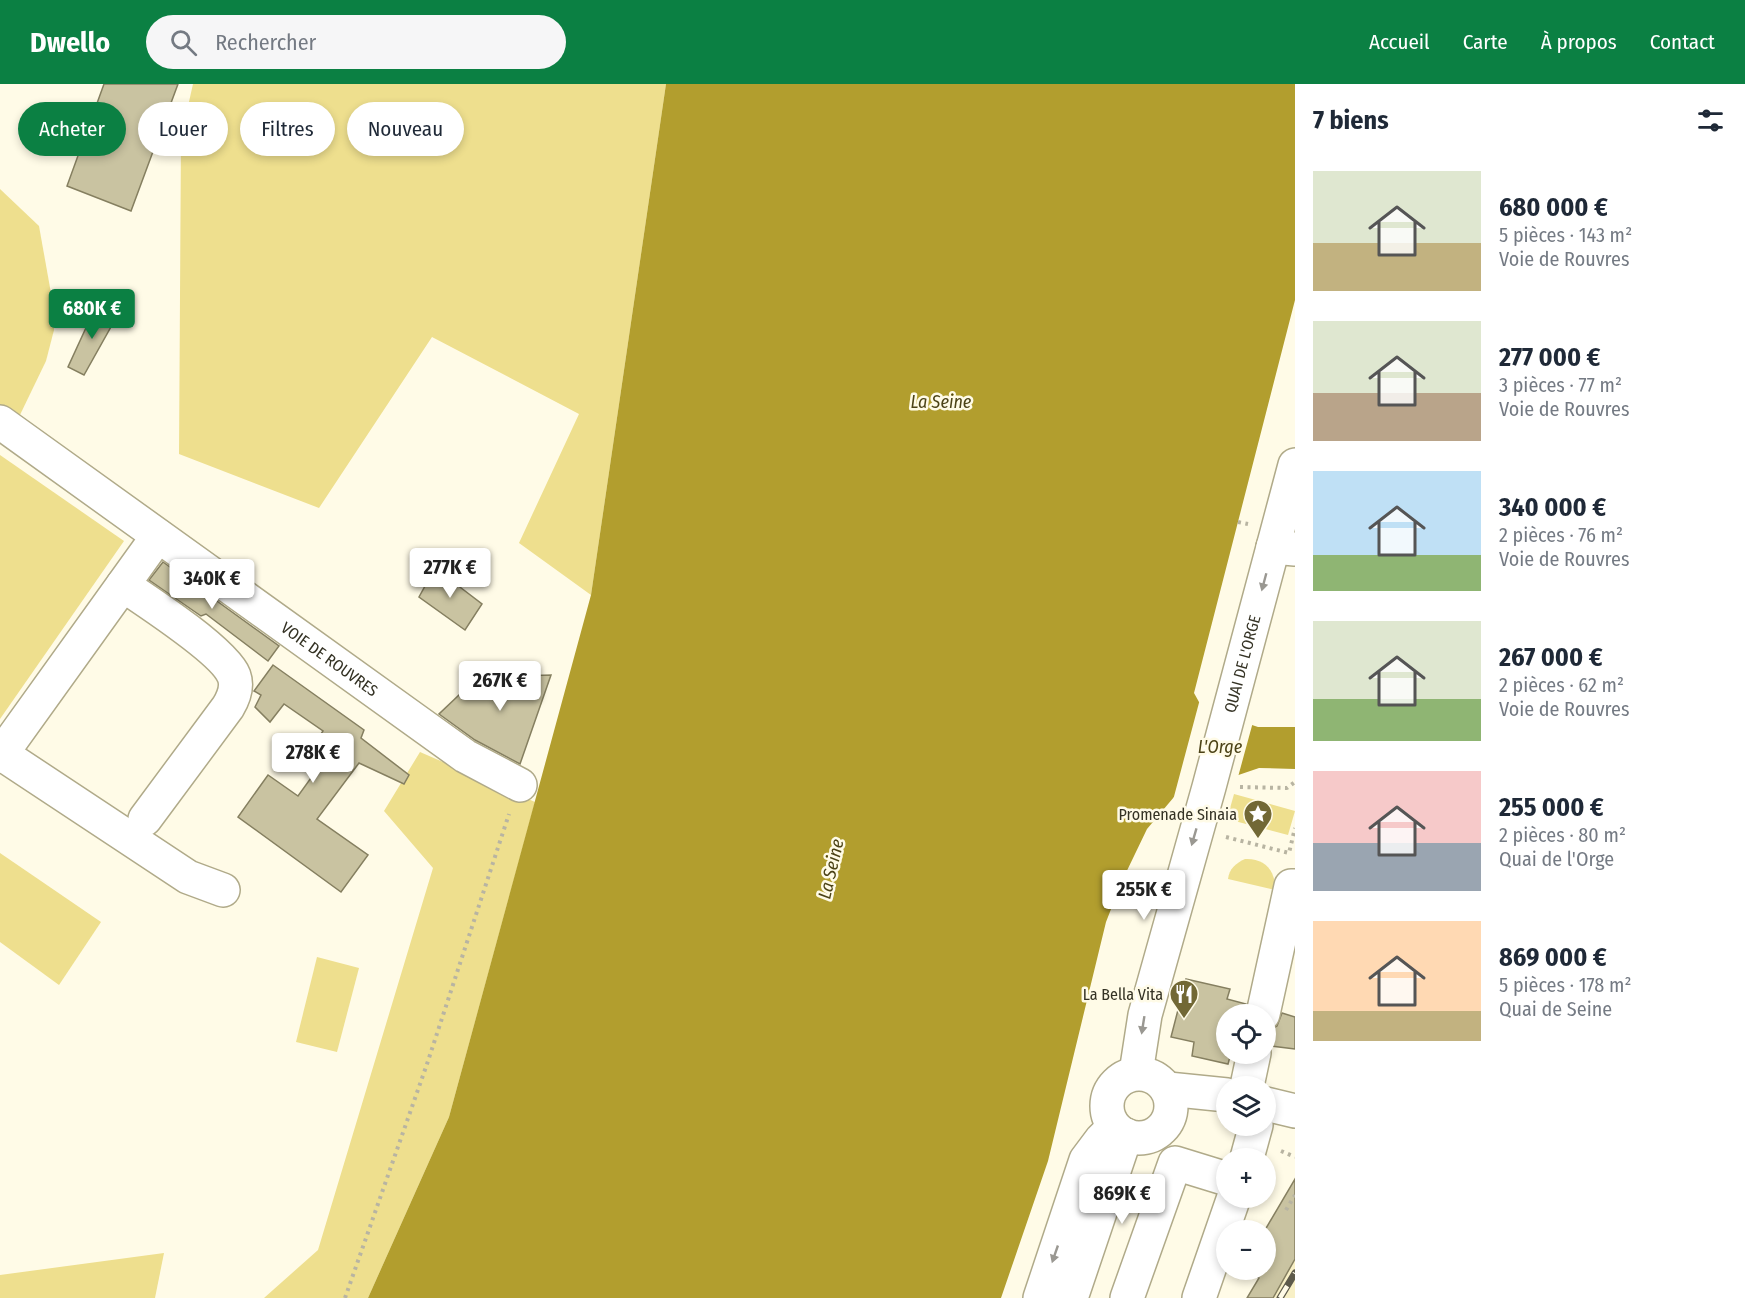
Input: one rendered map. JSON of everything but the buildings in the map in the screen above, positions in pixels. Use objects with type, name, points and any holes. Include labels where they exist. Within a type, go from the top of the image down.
[{"type":"main road","name":"VOIE DE ROUVRES","points":[[0,422],[465,756],[519,785]]},
{"type":"main road","name":"QUAI DE L'ORGE","points":[[1136,1073],[1145,1015],[1228,715],[1284,548],[1295,465]]},
{"type":"main road","points":[[158,536],[1,755],[188,877],[223,890]]},
{"type":"main road","points":[[123,585],[223,658],[235,678],[234,696],[228,706],[145,819]]},
{"type":"main road","points":[[1265,1004],[1291,886],[1295,886]]},
{"type":"main road","points":[[1136,1073],[1152,1076],[1168,1089],[1172,1099],[1169,1120],[1163,1129],[1154,1135],[1132,1138],[1120,1131],[1109,1117],[1108,1096],[1113,1086],[1121,1079],[1136,1073]]},
{"type":"main road","points":[[1168,1089],[1216,1094]]},
{"type":"main road","points":[[1276,1106],[1295,1111]]},
{"type":"main road","points":[[1040,1298],[1086,1160],[1101,1140],[1120,1131]]},
{"type":"main road","points":[[1071,1298],[1120,1131]]},
{"type":"main road","points":[[1127,1298],[1175,1163],[1216,1176]]},
{"type":"main road","points":[[1199,1298],[1230,1208]]},
{"type":"path","points":[[1210,784],[1287,788],[1295,782]]},
{"type":"path","points":[[345,1298],[428,1064],[519,785]]},
{"type":"path","points":[[1196,829],[1289,853],[1295,828]]},
{"type":"path","points":[[1286,1210],[1295,1195]]},
{"type":"shaded area","points":[[193,84],[666,84],[591,595],[519,543],[579,414],[432,337],[319,508],[179,454],[181,156],[228,156],[228,102],[189,102]]},
{"type":"shaded area","points":[[0,189],[39,226],[54,310],[54,330],[46,361],[18,419],[0,406]]},
{"type":"shaded area","points":[[0,455],[124,541],[0,719]]},
{"type":"shaded area","points":[[420,752],[535,802],[449,1117],[368,1298],[264,1298],[318,1250],[433,868],[384,811]]},
{"type":"shaded area","points":[[1234,794],[1295,811],[1288,835],[1227,819]]},
{"type":"shaded area","points":[[0,853],[101,922],[59,985],[0,942]]},
{"type":"shaded area","points":[[1245,859],[1264,863],[1268,867],[1274,877],[1275,890],[1228,879],[1234,867]]},
{"type":"shaded area","points":[[317,957],[359,968],[337,1052],[296,1042]]},
{"type":"shaded area","points":[[164,1253],[155,1298],[0,1298],[0,1275]]},
{"type":"shaded area","points":[[1295,1259],[1295,1298],[1273,1298]]},
{"type":"water","name":"La Seine","points":[[666,84],[1295,84],[1295,300],[1194,693],[1199,702],[1252,725],[1295,727],[1295,769],[1259,768],[1174,797],[1147,829],[1122,881],[1106,922],[1048,1161],[1001,1298],[368,1298],[449,1117],[591,595]]},
{"type":"pier","name":"L'Orge","points":[[1200,699],[1253,722],[1238,777],[1212,784],[1176,799],[1172,804]]},
{"type":"railway","points":[[1280,1298],[1295,1273]]},
{"type":"place","name":"Promenade Sinaia","points":[[1258,840]]},
{"type":"place","name":"La Bella Vita","points":[[1184,1020]]}]
